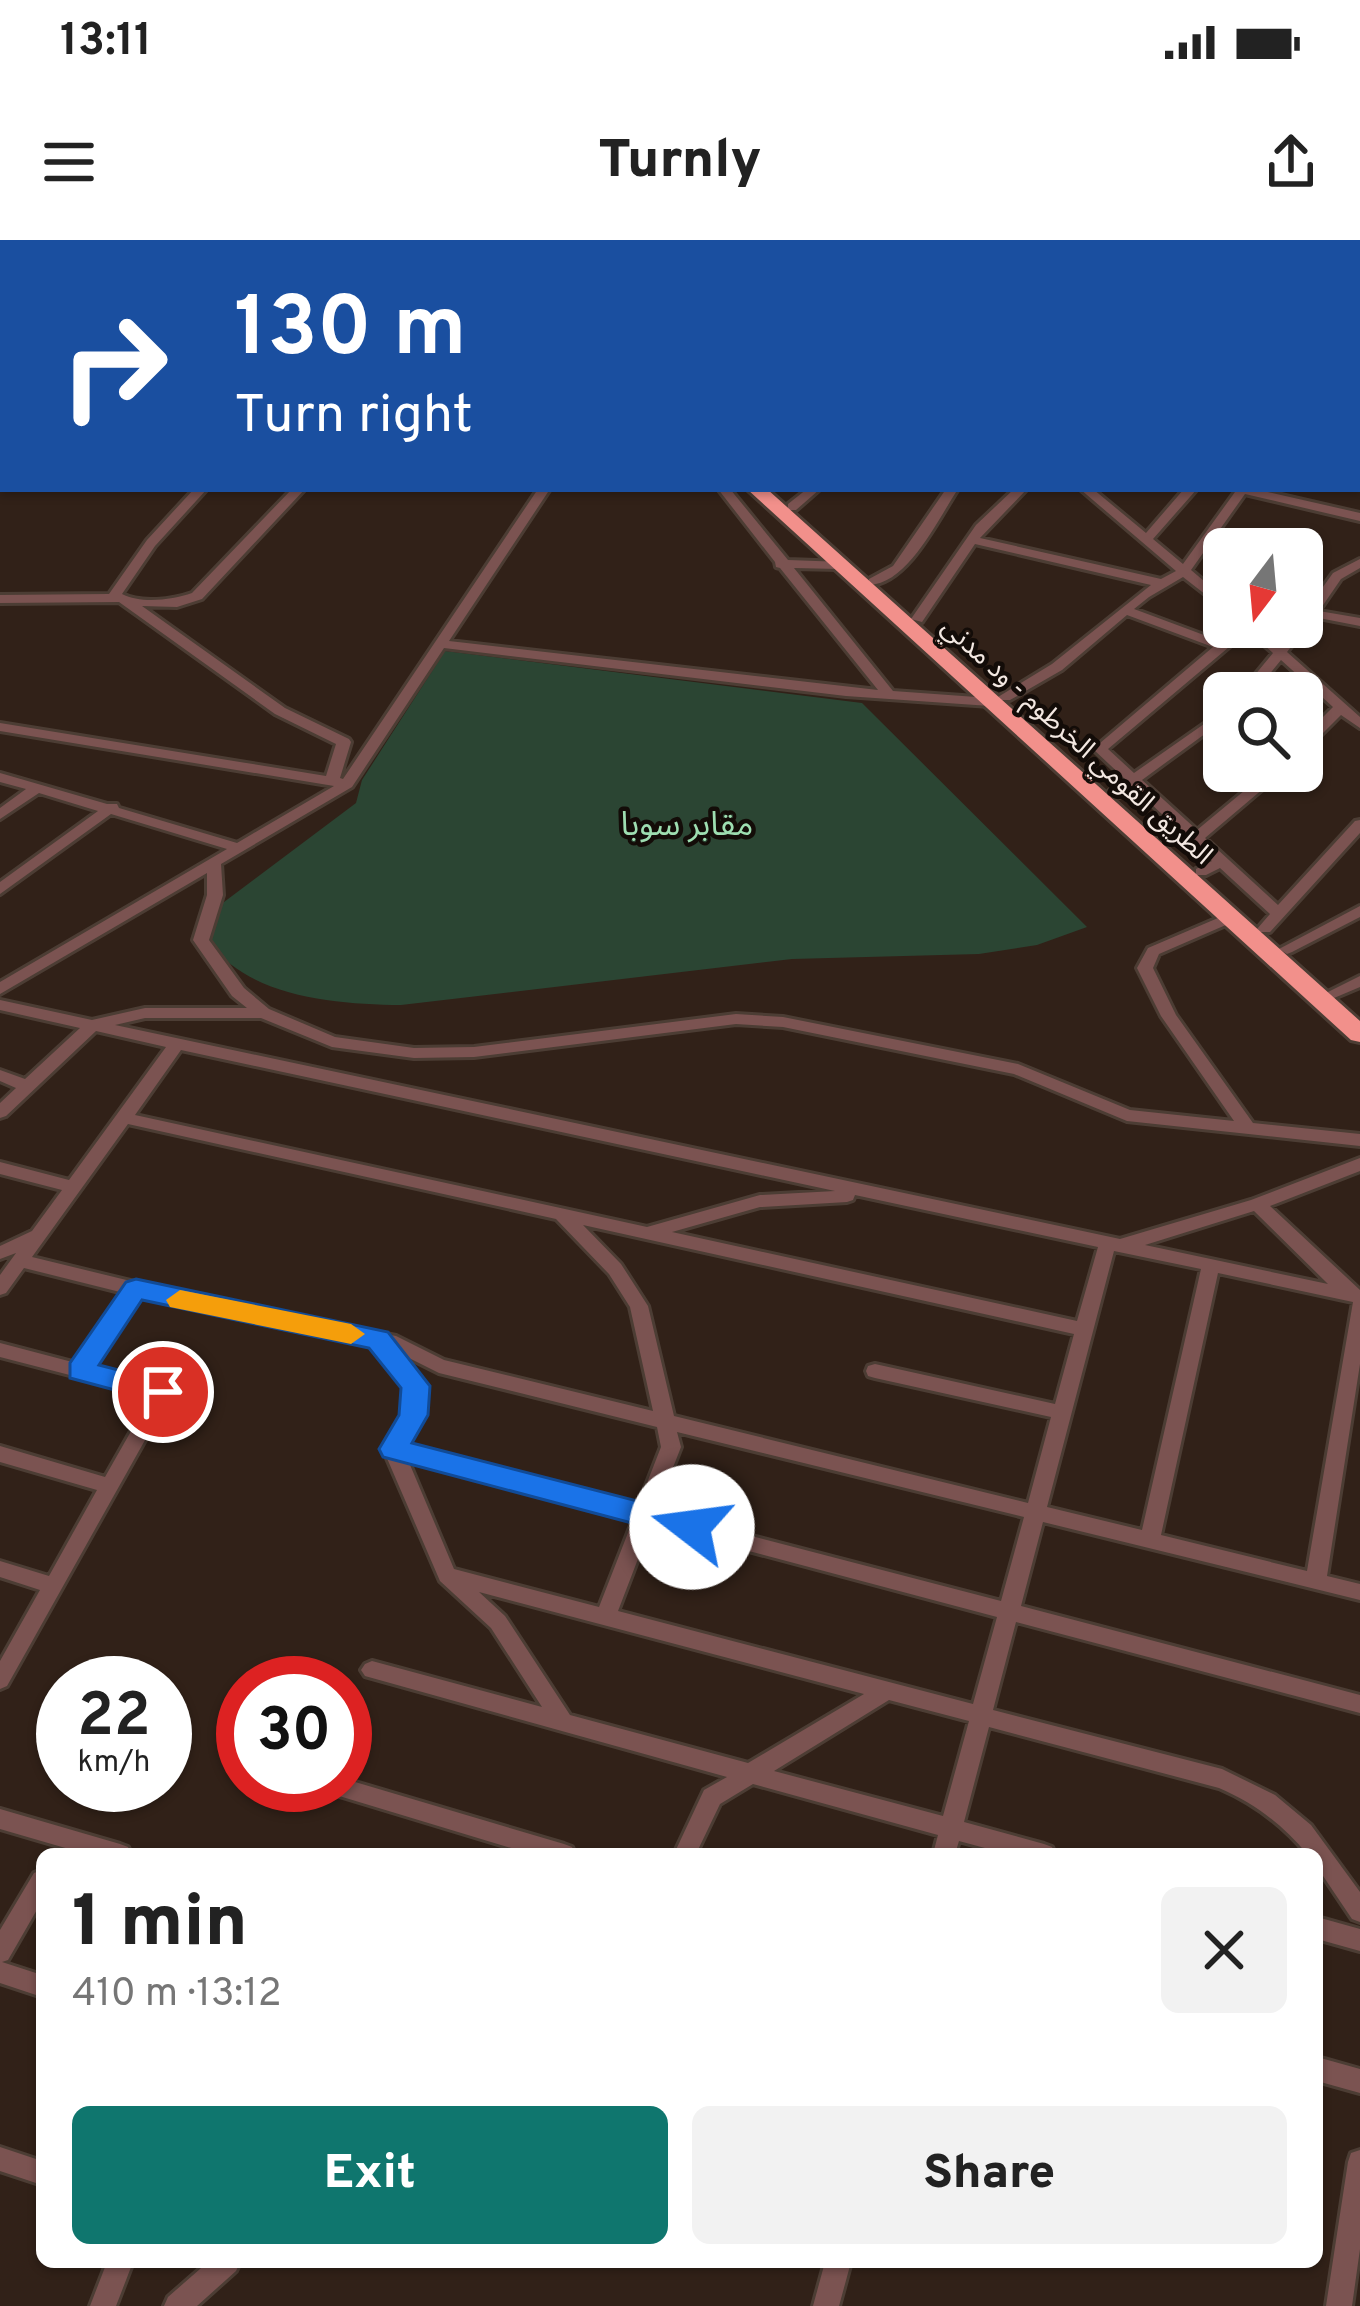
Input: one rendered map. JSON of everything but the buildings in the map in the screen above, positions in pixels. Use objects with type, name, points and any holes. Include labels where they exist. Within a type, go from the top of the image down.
[{"type":"highway","name":"الطريق القومي الخرطوم - ود مدني","points":[[759,492],[998,700],[1360,1034]]},
{"type":"highway","points":[[776,492],[917,619],[998,700],[1201,872],[1272,921],[1287,949],[1360,1016]]},
{"type":"street","points":[[122,599],[151,543],[198,492]]},
{"type":"street","points":[[0,599],[177,603],[197,596],[296,492]]},
{"type":"street","points":[[4,981],[240,848],[340,782],[443,644],[542,492]]},
{"type":"street","points":[[726,492],[887,693]]},
{"type":"street","points":[[793,507],[810,492]]},
{"type":"street","points":[[873,582],[898,569],[950,492]]},
{"type":"street","points":[[917,619],[990,515],[1017,492]]},
{"type":"street","points":[[1090,492],[1203,588]]},
{"type":"street","points":[[1146,540],[1188,492]]},
{"type":"street","points":[[443,644],[887,693],[998,700],[1057,667],[1125,610],[1183,572],[1239,492]]},
{"type":"street","points":[[1249,492],[1360,517]]},
{"type":"street","points":[[974,540],[1161,583]]},
{"type":"street","points":[[780,565],[840,565]]},
{"type":"street","points":[[1323,596],[1337,576],[1358,565]]},
{"type":"street","points":[[122,599],[280,711],[344,742],[340,782]]},
{"type":"street","points":[[1125,610],[1203,639]]},
{"type":"street","points":[[1323,622],[1360,622]]},
{"type":"street","points":[[1223,648],[1100,749],[1223,861],[1272,921],[1360,824]]},
{"type":"street","points":[[1274,648],[1360,724]]},
{"type":"street","points":[[1266,672],[1287,648]]},
{"type":"street","points":[[1323,725],[1341,707]]},
{"type":"street","points":[[0,727],[340,782]]},
{"type":"street","points":[[1114,794],[1203,730]]},
{"type":"street","points":[[0,777],[240,848]]},
{"type":"street","points":[[0,815],[38,788]]},
{"type":"street","points":[[1198,837],[1251,792]]},
{"type":"street","points":[[0,890],[112,807]]},
{"type":"street","points":[[1201,872],[1223,861]]},
{"type":"street","points":[[214,863],[214,895],[201,940],[238,992],[263,1013],[332,1042],[413,1053],[474,1052],[736,1019],[783,1022],[1018,1069],[1110,1112],[1360,1140]]},
{"type":"street","points":[[1287,949],[1360,911]]},
{"type":"street","points":[[1230,918],[1154,952],[1145,968],[1169,1016],[1246,1125]]},
{"type":"street","points":[[1334,993],[1360,981]]},
{"type":"street","points":[[0,1005],[1357,1299]]},
{"type":"street","points":[[0,1112],[93,1025],[145,1012],[263,1013]]},
{"type":"street","points":[[0,1288],[177,1044]]},
{"type":"street","points":[[0,1075],[28,1086]]},
{"type":"street","points":[[124,1118],[1082,1329]]},
{"type":"street","points":[[1111,1246],[1257,1204],[1360,1164]]},
{"type":"street","points":[[0,1168],[73,1186]]},
{"type":"street","points":[[648,1233],[760,1201],[875,1195]]},
{"type":"street","points":[[1257,1204],[1357,1299]]},
{"type":"street","points":[[561,1214],[615,1269],[639,1306],[671,1447],[668,1466],[605,1618]]},
{"type":"street","points":[[0,1253],[38,1236]]},
{"type":"street","points":[[946,1848],[1082,1329],[1111,1246]]},
{"type":"street","points":[[20,1261],[378,1339],[412,1348],[439,1366],[1360,1592]]},
{"type":"street","points":[[1150,1538],[1210,1268]]},
{"type":"street","points":[[80,1370],[136,1289]]},
{"type":"street","points":[[1316,1580],[1357,1299]]},
{"type":"street","points":[[378,1339],[416,1386],[413,1415],[393,1449]]},
{"type":"street","points":[[0,1350],[163,1392],[0,1680]]},
{"type":"street","points":[[875,1371],[1060,1412]]},
{"type":"street","points":[[393,1449],[1360,1704]]},
{"type":"street","points":[[393,1449],[446,1575],[498,1622],[563,1722]]},
{"type":"street","points":[[0,1454],[110,1486]]},
{"type":"street","points":[[0,1569],[52,1585]]},
{"type":"street","points":[[446,1575],[1258,1792],[1306,1833],[1316,1848]]},
{"type":"street","points":[[373,1670],[1022,1848]]},
{"type":"street","points":[[688,1848],[712,1797],[886,1691]]},
{"type":"street","points":[[372,1796],[544,1848]]},
{"type":"street","points":[[0,1819],[62,1846]]},
{"type":"street","points":[[1323,1858],[1360,1912]]},
{"type":"street","points":[[0,1952],[36,1890]]},
{"type":"street","points":[[1323,1930],[1360,1940]]},
{"type":"street","points":[[0,1972],[36,1985]]},
{"type":"street","points":[[1323,2071],[1360,2081]]},
{"type":"street","points":[[0,2159],[36,2171]]},
{"type":"street","points":[[1340,2306],[1360,2162]]},
{"type":"street","points":[[104,2306],[119,2268]]},
{"type":"street","points":[[177,2306],[220,2268]]},
{"type":"street","points":[[826,2306],[836,2268]]},
{"type":"green space","name":"مقابر سوبا","points":[[445,651],[862,703],[1087,927],[1037,945],[979,954],[792,959],[401,1005],[323,999],[272,987],[249,976],[210,944],[208,922],[216,908],[356,803],[362,780]]},
{"type":"slow traffic","points":[[180,1300],[351,1334]]},
{"type":"route","points":[[163,1392],[80,1370],[136,1289],[378,1339],[416,1386],[413,1415],[393,1449],[692,1527]]}]
